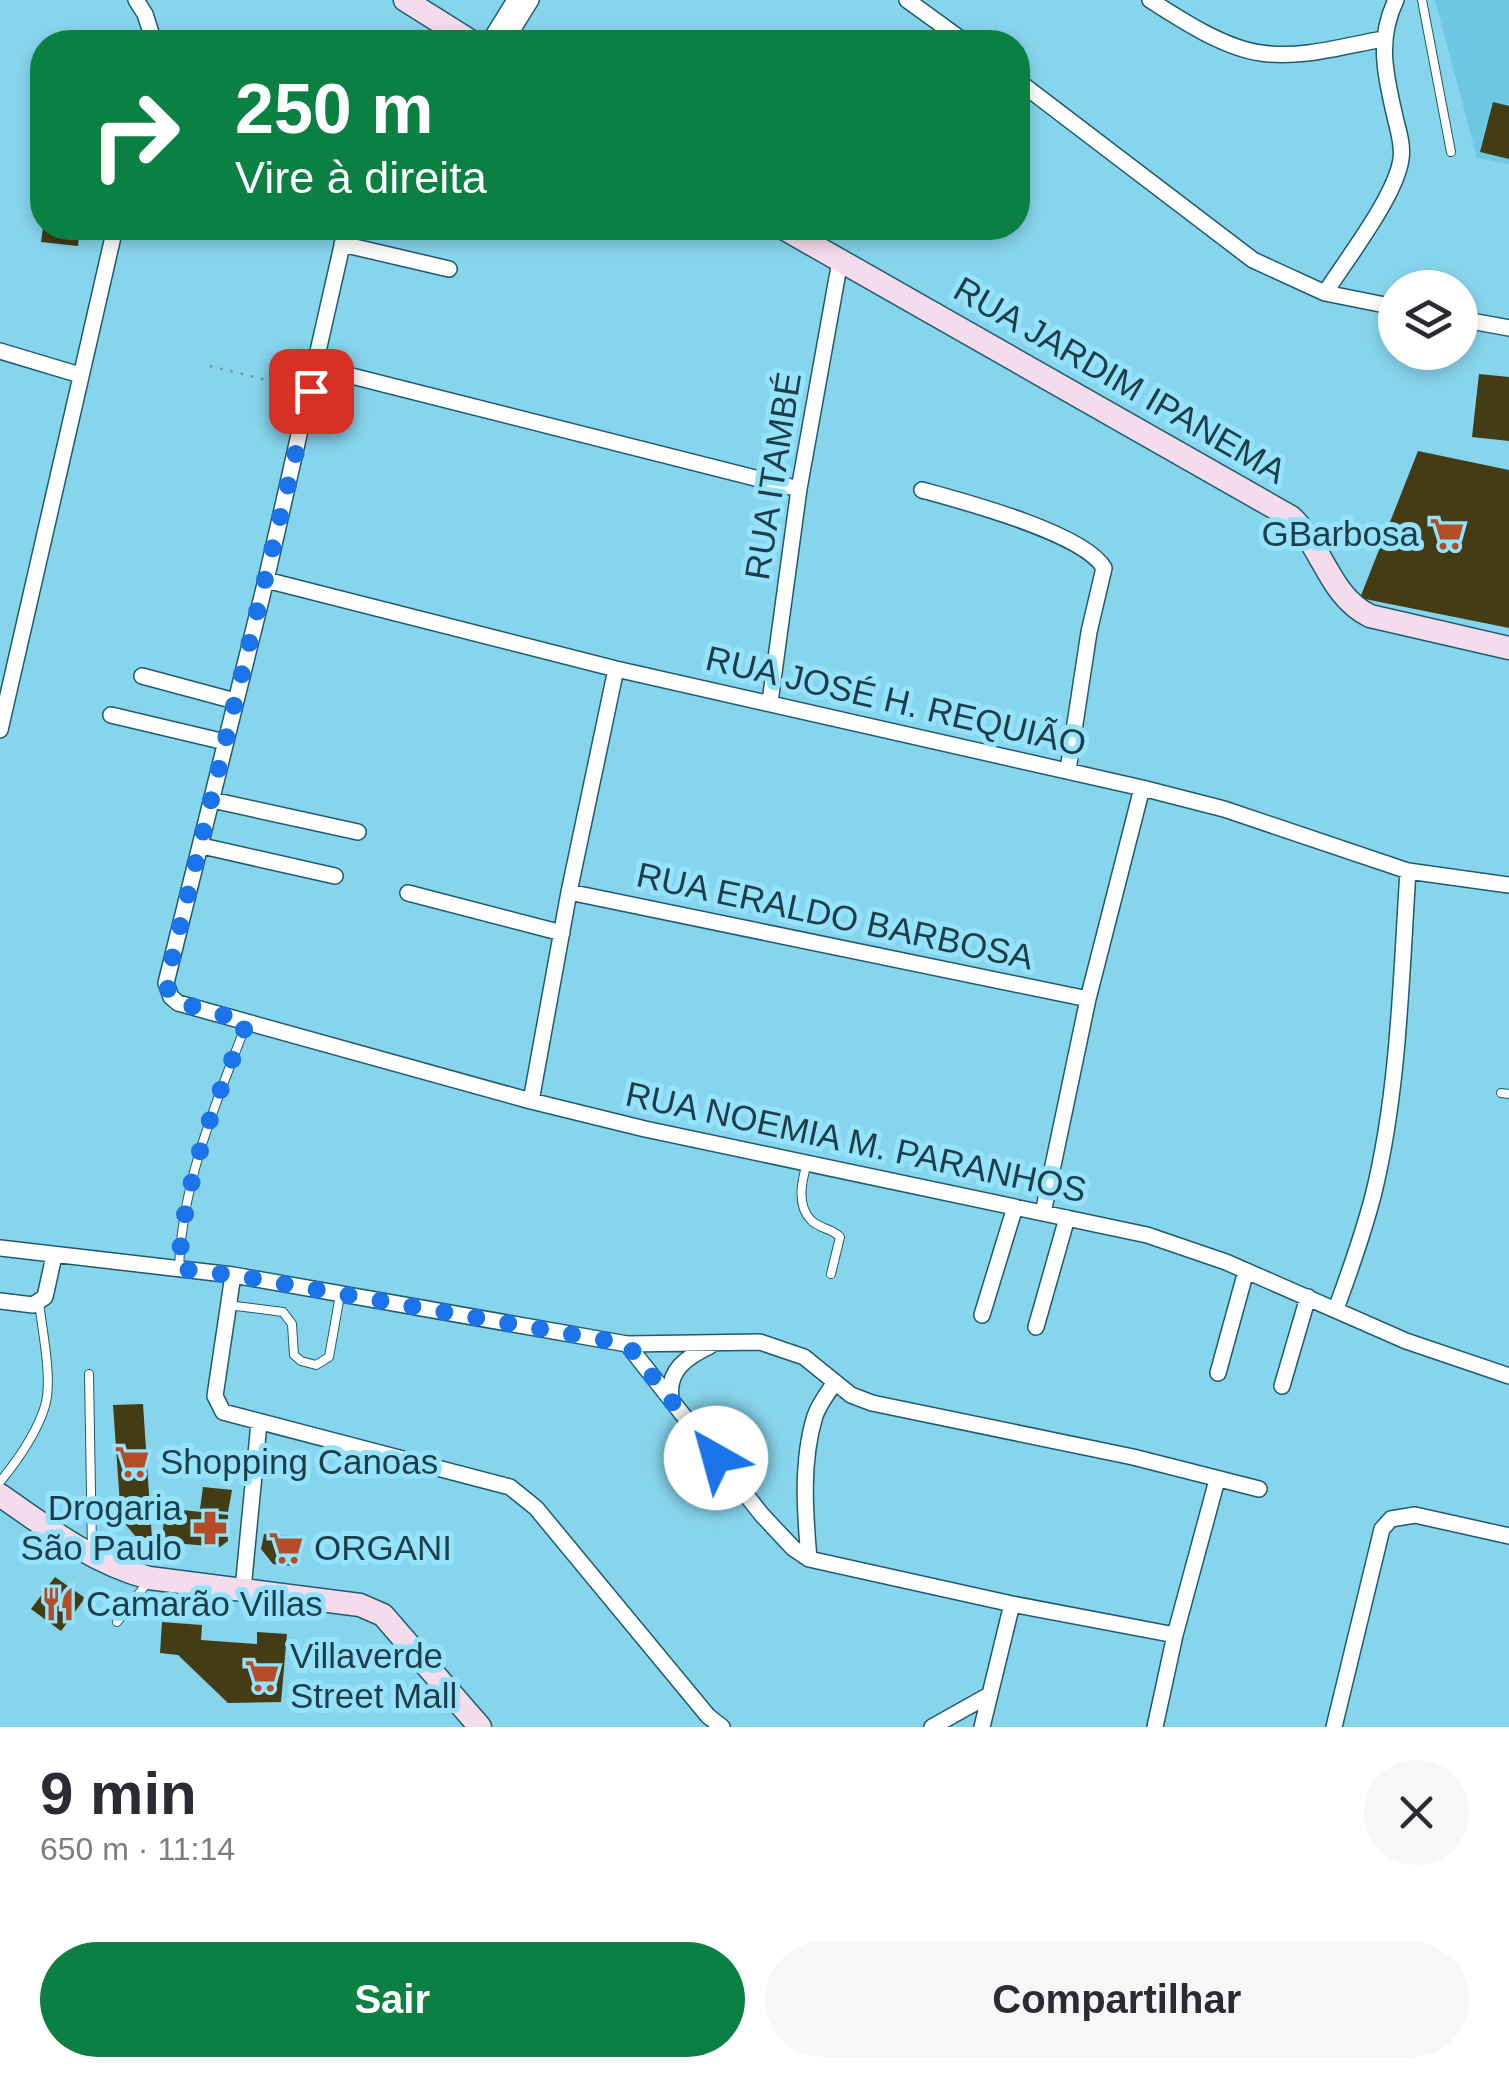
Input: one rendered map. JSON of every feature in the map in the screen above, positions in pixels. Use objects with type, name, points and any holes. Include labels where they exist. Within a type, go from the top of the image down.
[{"type":"street","points":[[136,0],[150,30]]},
{"type":"street","points":[[405,0],[453,30]]},
{"type":"street","points":[[496,30],[515,0]]},
{"type":"street","points":[[512,30],[531,0]]},
{"type":"street","points":[[907,0],[948,30]]},
{"type":"street","points":[[1150,0],[1229,43],[1258,53],[1284,55],[1384,39]]},
{"type":"street","points":[[1325,293],[1390,190],[1401,162],[1402,146],[1385,72],[1384,39],[1396,0]]},
{"type":"street","points":[[1030,91],[1253,260],[1325,293],[1378,304]]},
{"type":"street","points":[[0,730],[111,240]]},
{"type":"street","points":[[335,876],[202,846],[311,391],[343,240]]},
{"type":"street","name":"RUA JARDIM IPANEMA","points":[[804,240],[1291,517],[1313,543],[1341,594],[1354,608],[1370,616],[1509,648]]},
{"type":"street","points":[[342,244],[449,269]]},
{"type":"street","name":"RUA ITAMBÉ","points":[[770,702],[799,489],[840,261]]},
{"type":"street","points":[[1478,322],[1509,328]]},
{"type":"street","points":[[0,351],[80,375]]},
{"type":"street","points":[[316,367],[799,489]]},
{"type":"street","points":[[922,490],[1015,517],[1094,555],[1104,568],[1089,632],[1068,770]]},
{"type":"street","name":"RUA JOSÉ H. REQUIÃO","points":[[266,580],[616,669],[1142,788],[1224,809],[1408,872],[1509,886]]},
{"type":"street","points":[[532,1101],[569,892],[616,669]]},
{"type":"street","points":[[142,676],[235,701]]},
{"type":"street","points":[[111,715],[225,742]]},
{"type":"street","points":[[1043,1213],[1088,999],[1142,788]]},
{"type":"street","points":[[212,800],[358,832]]},
{"type":"street","name":"RUA NOEMIA M. PARANHOS","points":[[202,846],[166,984],[171,997],[178,1002],[532,1101],[1148,1235],[1246,1270],[1420,1346],[1509,1376]]},
{"type":"street","points":[[1336,1310],[1362,1236],[1384,1138],[1398,1022],[1408,872]]},
{"type":"street","name":"RUA ERALDO BARBOSA","points":[[569,892],[1088,999]]},
{"type":"street","points":[[408,894],[562,933]]},
{"type":"street","points":[[982,1315],[1015,1207]]},
{"type":"street","points":[[1036,1328],[1067,1218]]},
{"type":"street","points":[[0,1248],[233,1275],[627,1344],[760,1342],[804,1357],[851,1394],[872,1403],[1133,1457],[1259,1489]]},
{"type":"street","points":[[0,1301],[33,1305],[39,1302],[48,1290],[54,1256]]},
{"type":"street","points":[[1218,1373],[1246,1270]]},
{"type":"street","points":[[233,1275],[215,1396],[217,1405],[228,1416],[510,1486],[524,1495],[708,1716],[722,1727]]},
{"type":"street","points":[[1282,1386],[1308,1297]]},
{"type":"street","points":[[627,1344],[762,1516],[810,1559],[1012,1604],[1175,1634]]},
{"type":"street","points":[[671,1400],[670,1387],[679,1366],[714,1345]]},
{"type":"street","points":[[810,1559],[805,1514],[810,1437],[816,1412],[835,1382]]},
{"type":"street","points":[[244,1589],[259,1423]]},
{"type":"street","points":[[1155,1727],[1175,1634],[1217,1480]]},
{"type":"street","points":[[0,1494],[92,1556],[122,1571],[149,1578],[360,1605],[382,1615],[480,1727]]},
{"type":"street","points":[[1334,1727],[1382,1530],[1391,1520],[1415,1515],[1509,1536]]},
{"type":"street","points":[[982,1727],[1012,1604]]},
{"type":"street","points":[[934,1727],[989,1695]]},
{"type":"lane","points":[[1422,0],[1452,152]]},
{"type":"lane","points":[[179,1269],[188,1184],[247,1022]]},
{"type":"lane","points":[[807,1163],[802,1183],[807,1214],[840,1237],[830,1274]]},
{"type":"lane","points":[[228,1304],[283,1312],[292,1324],[294,1355],[316,1365],[329,1357],[341,1294]]},
{"type":"lane","points":[[0,1482],[46,1406],[39,1302]]},
{"type":"lane","points":[[89,1374],[92,1556]]},
{"type":"lane","points":[[117,1622],[142,1593],[149,1578]]},
{"type":"path","points":[[210,366],[311,391]]},
{"type":"shaded area","points":[[1435,0],[1509,0],[1509,164],[1477,158]]},
{"type":"building","points":[[1493,102],[1509,106],[1509,159],[1480,152]]},
{"type":"building","points":[[41,240],[79,240],[78,246]]},
{"type":"building","points":[[1479,374],[1509,377],[1509,441],[1472,437]]},
{"type":"building","name":"GBarbosa","points":[[1418,451],[1509,470],[1509,628],[1360,598]]},
{"type":"building","name":"Shopping Canoas","points":[[143,1404],[152,1539],[136,1537],[121,1519],[113,1405]]},
{"type":"building","points":[[203,1487],[232,1490],[228,1512],[200,1509]]},
{"type":"building","points":[[165,1508],[228,1515],[228,1541],[220,1547],[162,1542]]},
{"type":"building","points":[[264,1534],[294,1536],[292,1566],[273,1564],[261,1549]]},
{"type":"building","name":"Camarão Villas","points":[[55,1577],[85,1598],[61,1631],[31,1609]]},
{"type":"building","points":[[162,1622],[202,1625],[201,1640],[257,1644],[257,1632],[287,1634],[281,1702],[228,1703],[178,1655],[160,1653]]},
{"type":"place","name":"GBarbosa","points":[[1447,534]]},
{"type":"place","name":"Shopping Canoas","points":[[132,1462]]},
{"type":"place","name":"Drogaria São Paulo","points":[[210,1528]]},
{"type":"place","name":"ORGANI","points":[[286,1548]]},
{"type":"place","name":"Camarão Villas","points":[[58,1604]]},
{"type":"place","name":"Villaverde Street Mall","points":[[262,1676]]},
{"type":"route","points":[[311,391],[166,984],[171,997],[178,1002],[247,1022],[188,1184],[179,1269],[627,1344],[716,1458]]}]
